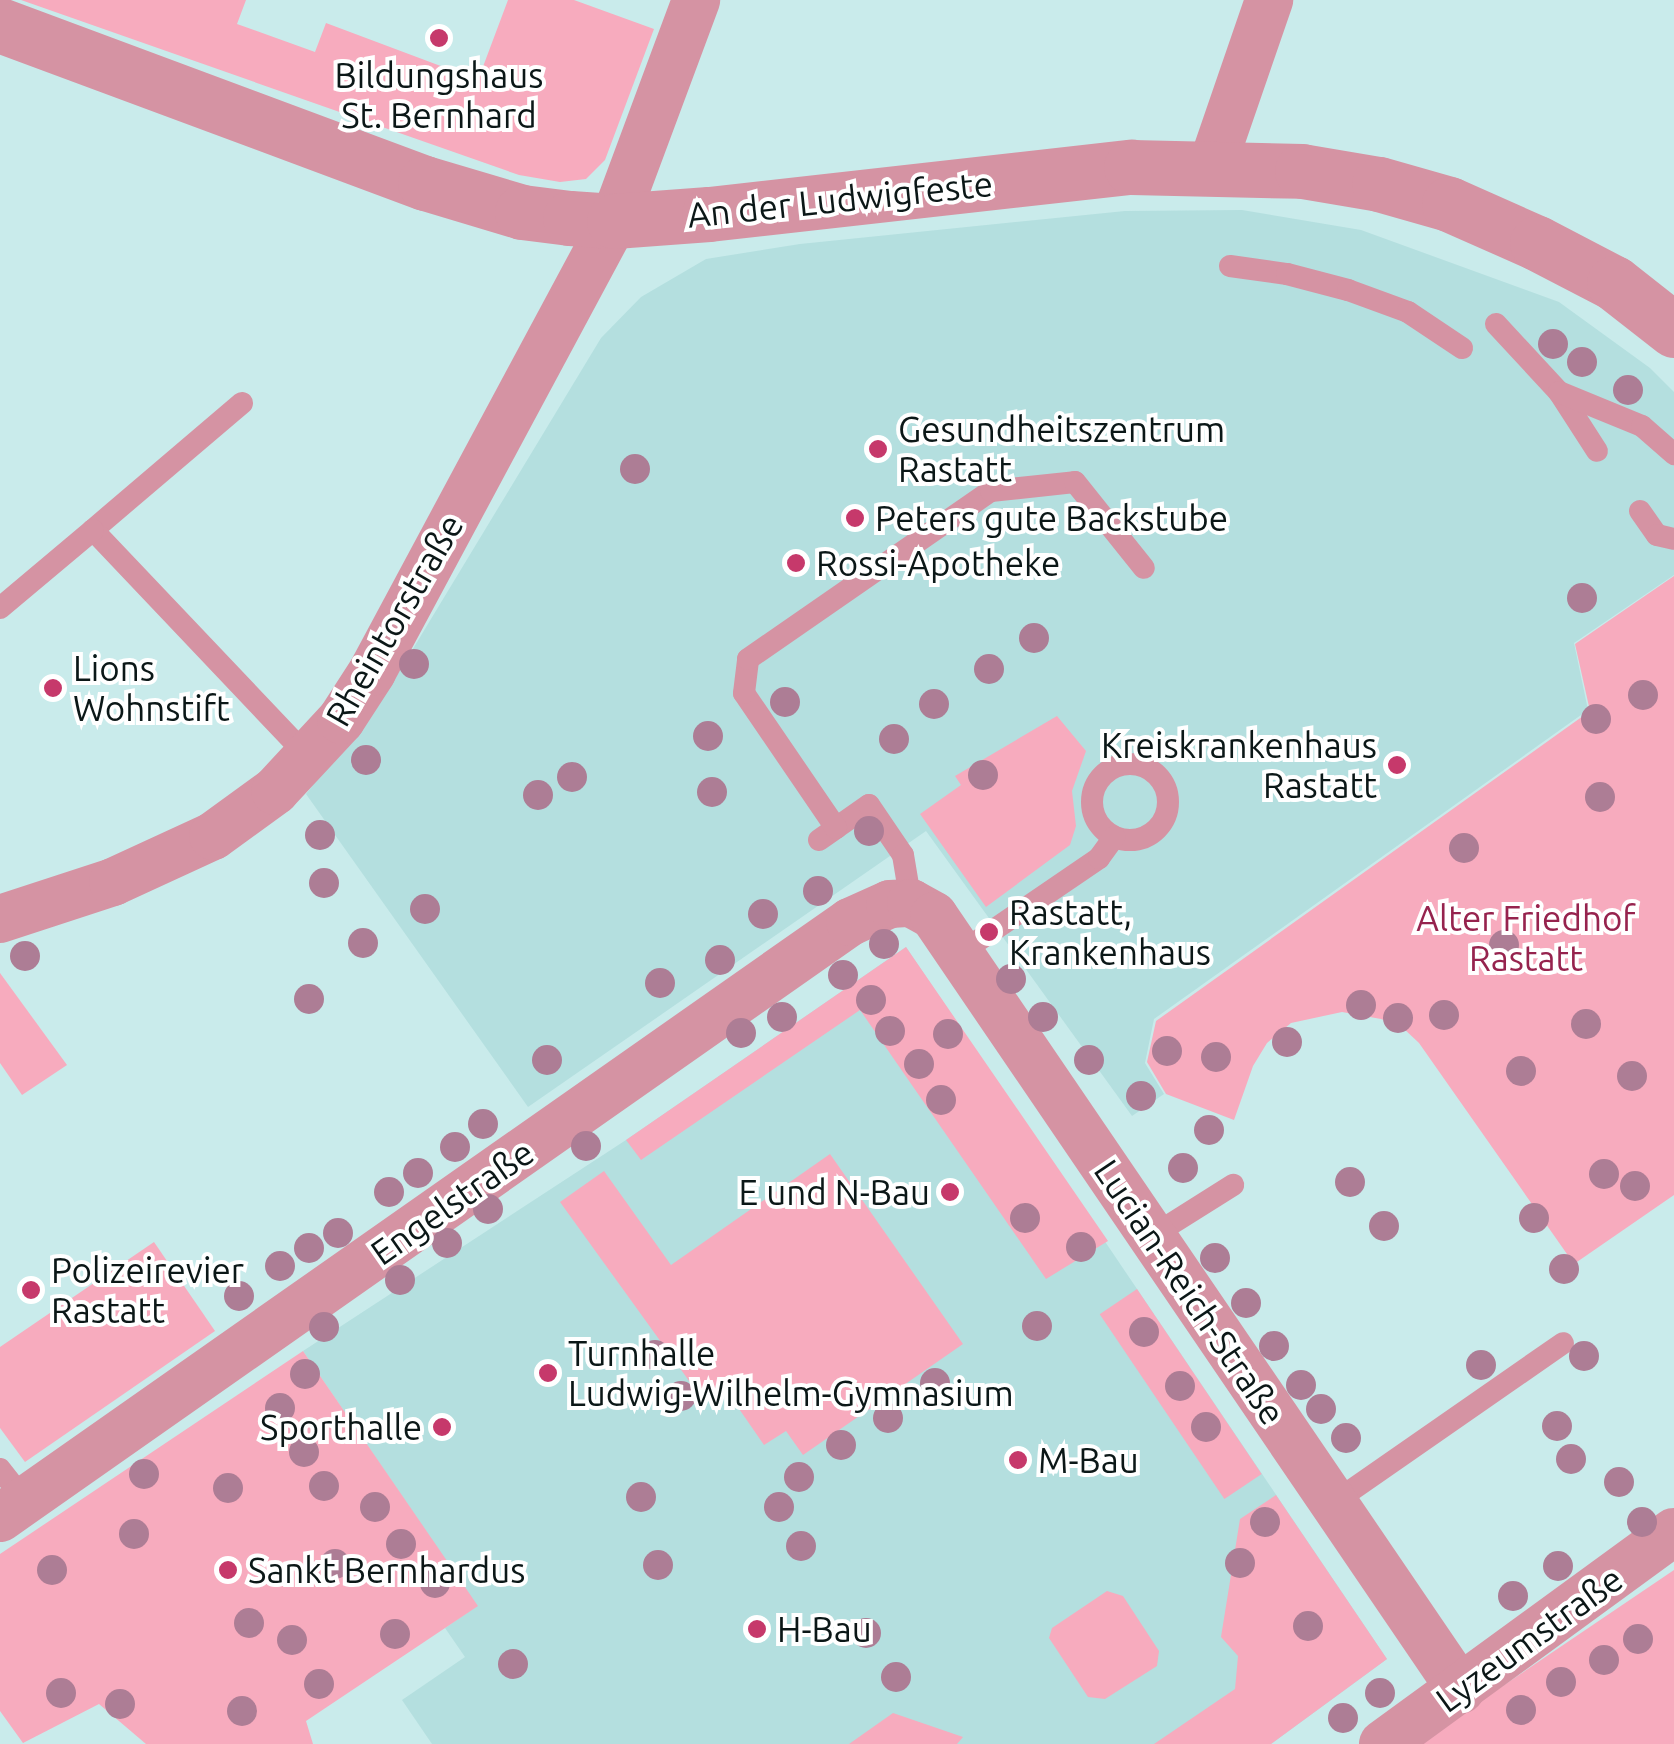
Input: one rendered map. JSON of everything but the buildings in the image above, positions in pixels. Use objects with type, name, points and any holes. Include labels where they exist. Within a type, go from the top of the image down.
[{"type":"street","name":"Rheintorstraße","points":[[0,919],[170,860],[244,814],[309,758],[372,672],[614,221],[696,0]]},
{"type":"street","points":[[1212,166],[1269,0]]},
{"type":"street","name":"An der Ludwigfeste","points":[[0,25],[426,184],[522,212],[614,221],[1131,166],[1302,171],[1378,184],[1449,204],[1614,282],[1674,330]]},
{"type":"street","name":"Lucian-Reich-Straße","points":[[911,903],[934,916],[1461,1690]]},
{"type":"street","name":"Engelstraße","points":[[8,1497],[850,922],[890,904],[911,903]]},
{"type":"street","name":"Lyzeumstraße","points":[[1383,1744],[1674,1532]]},
{"type":"lane","points":[[1230,266],[1288,274],[1348,290],[1408,312],[1462,348]]},
{"type":"lane","points":[[1496,324],[1559,392],[1596,452]]},
{"type":"lane","points":[[1559,392],[1642,426],[1674,454]]},
{"type":"lane","points":[[0,608],[242,402]]},
{"type":"lane","points":[[911,903],[902,855],[869,805],[828,834],[744,693],[748,658],[991,491],[1075,482],[1144,568]]},
{"type":"lane","points":[[1640,511],[1657,536],[1674,539]]},
{"type":"lane","points":[[93,530],[309,758]]},
{"type":"lane","points":[[957,955],[1100,858],[1114,837]]},
{"type":"lane","points":[[1152,1236],[1232,1185]]},
{"type":"lane","points":[[1332,1503],[1563,1343]]},
{"type":"shaded area","points":[[1242,210],[1361,230],[1559,302],[1650,368],[1674,392],[1674,575],[1574,643],[1588,710],[1154,1019],[1145,1063],[1164,1094],[1132,1116],[926,831],[528,1107],[306,794],[385,695],[601,338],[641,297],[706,259],[800,244],[1125,211]]},
{"type":"shaded area","points":[[906,947],[1387,1659],[1271,1744],[432,1744],[402,1700],[465,1657],[445,1628],[477,1606],[303,1351],[626,1140]]},
{"type":"green space","points":[[21,0],[246,0],[237,24],[315,52],[326,23],[478,80],[508,0],[574,0],[654,29],[605,160],[586,179],[560,182],[519,175]]},
{"type":"green space","name":"Alter Friedhof Rastatt","points":[[1674,576],[1674,1195],[1574,1264],[1419,1043],[1402,1027],[1381,1019],[1342,1012],[1291,1023],[1267,1043],[1253,1066],[1234,1120],[1166,1094],[1147,1062],[1156,1021],[1590,711],[1575,644]]},
{"type":"green space","points":[[1057,716],[1086,751],[1072,791],[1076,826],[1070,845],[986,907],[920,814],[961,785],[955,776]]},
{"type":"green space","points":[[906,947],[1108,1241],[1046,1279],[860,1010],[641,1160],[626,1140]]},
{"type":"green space","points":[[0,973],[67,1065],[22,1095],[0,1063]]},
{"type":"green space","points":[[830,1154],[963,1344],[803,1455],[786,1431],[764,1445],[726,1390],[705,1403],[560,1202],[604,1171],[671,1265]]},
{"type":"green space","points":[[154,1242],[215,1331],[25,1462],[0,1428],[0,1347]]},
{"type":"green space","points":[[1137,1289],[1262,1474],[1224,1499],[1100,1314]]},
{"type":"green space","points":[[303,1351],[478,1606],[306,1721],[313,1744],[146,1744],[99,1704],[23,1743],[0,1711],[0,1554]]},
{"type":"green space","points":[[1276,1495],[1387,1659],[1271,1744],[1154,1744],[1235,1689],[1238,1656],[1221,1637],[1240,1519]]},
{"type":"green space","points":[[1674,1570],[1674,1744],[1417,1744]]},
{"type":"green space","points":[[1107,1591],[1123,1596],[1159,1651],[1157,1666],[1105,1699],[1088,1697],[1049,1638],[1052,1628]]},
{"type":"green space","points":[[893,1713],[963,1737],[957,1744],[849,1744]]},
{"type":"place","name":"Bildungshaus St. Bernhard","points":[[439,38]]},
{"type":"place","name":"Gesundheitszentrum Rastatt","points":[[878,449]]},
{"type":"place","name":"Peters gute Backstube","points":[[855,518]]},
{"type":"place","name":"Rossi-Apotheke","points":[[796,563]]},
{"type":"place","name":"Lions Wohnstift","points":[[53,688]]},
{"type":"place","name":"Kreiskrankenhaus Rastatt","points":[[1397,765]]},
{"type":"place","name":"Rastatt, Krankenhaus","points":[[989,932]]},
{"type":"place","name":"E und N-Bau","points":[[950,1192]]},
{"type":"place","name":"Polizeirevier Rastatt","points":[[31,1290]]},
{"type":"place","name":"Turnhalle Ludwig-Wilhelm-Gymnasium","points":[[548,1373]]},
{"type":"place","name":"Sporthalle","points":[[442,1427]]},
{"type":"place","name":"M-Bau","points":[[1018,1460]]},
{"type":"place","name":"Sankt Bernhardus","points":[[228,1570]]},
{"type":"place","name":"H-Bau","points":[[757,1629]]}]
